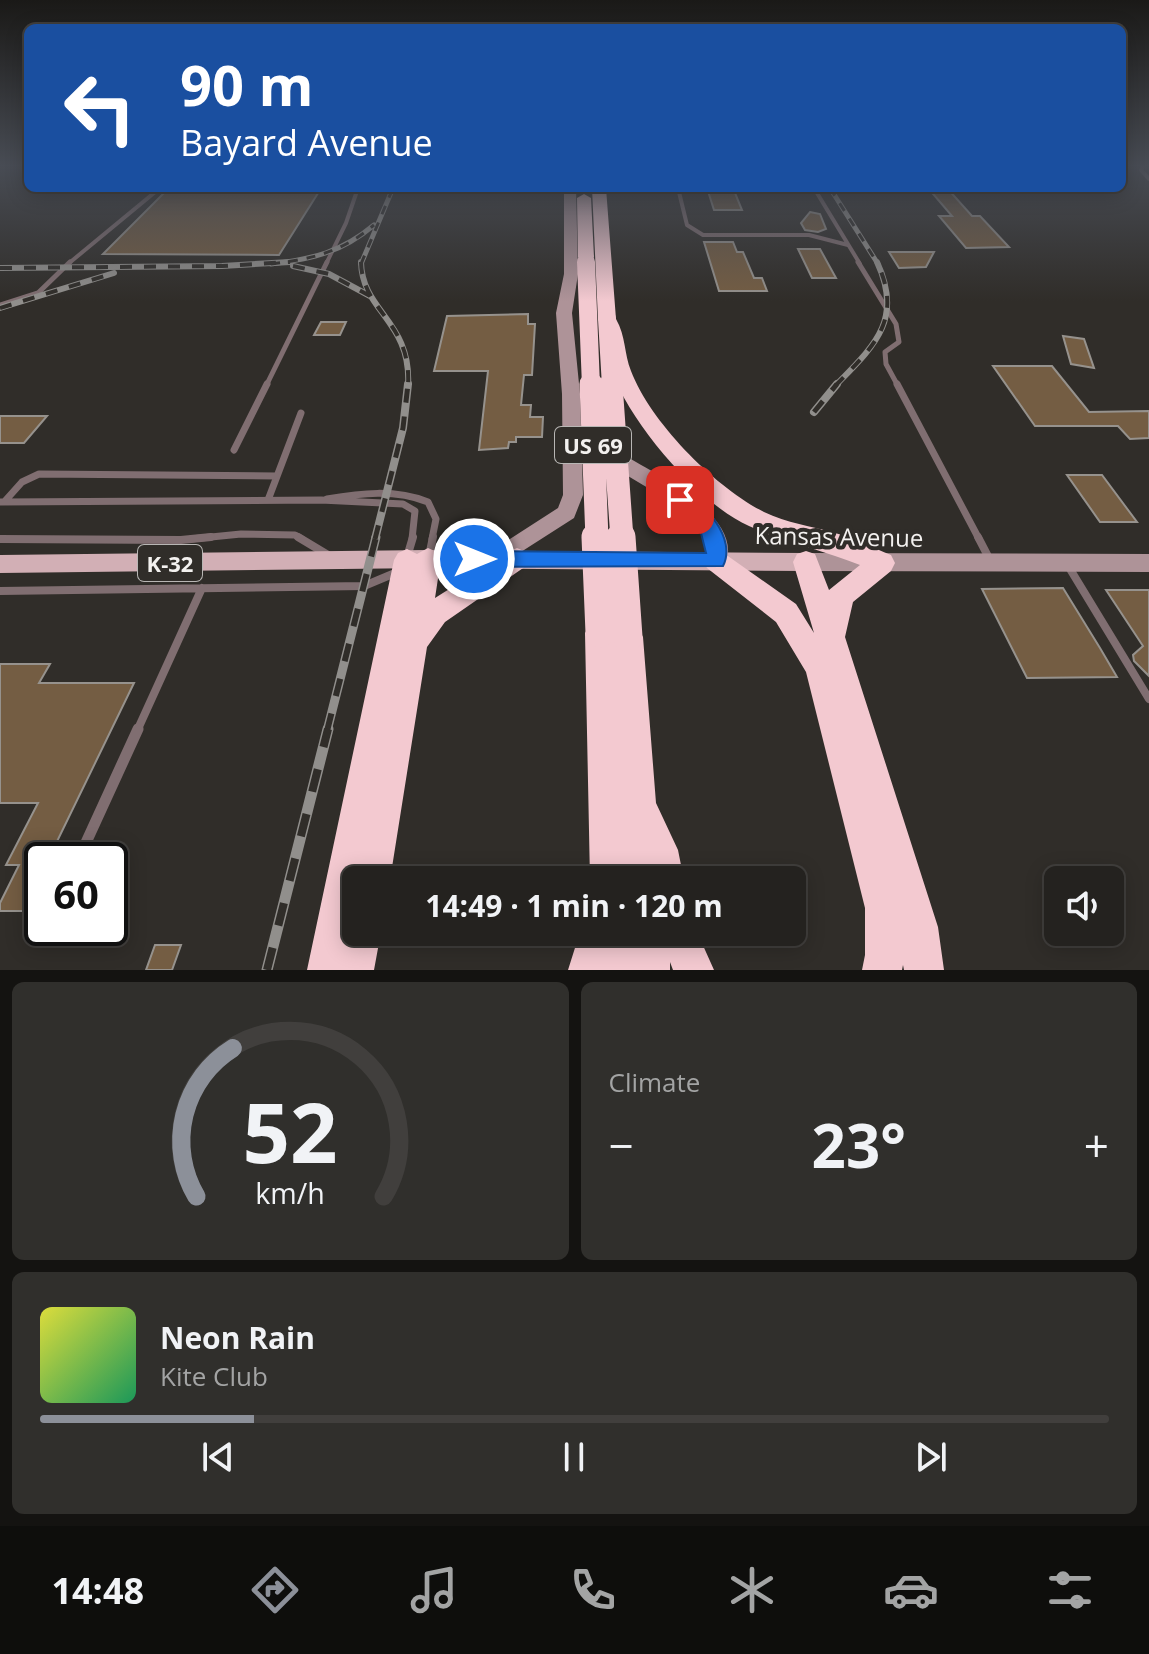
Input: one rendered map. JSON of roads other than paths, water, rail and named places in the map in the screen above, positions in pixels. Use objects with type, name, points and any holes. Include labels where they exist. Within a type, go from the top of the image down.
[{"type":"highway","name":"US 69","points":[[585,210],[614,635],[638,796],[643,866]]},
{"type":"highway","name":"US 69","points":[[600,210],[607,319],[614,635],[609,866]]},
{"type":"highway","points":[[607,319],[614,332],[621,371],[654,427],[699,478],[754,518],[789,532],[832,542],[882,563],[840,596],[830,638]]},
{"type":"highway","points":[[374,866],[415,641],[418,559]]},
{"type":"highway","points":[[327,970],[418,559]]},
{"type":"highway","points":[[415,641],[435,613],[506,559]]},
{"type":"highway","points":[[716,561],[786,613],[820,668],[884,908],[885,955],[882,970]]},
{"type":"highway","points":[[806,562],[918,927],[924,970]]},
{"type":"highway","points":[[638,796],[660,850],[663,866]]},
{"type":"highway","points":[[354,970],[358,946]]},
{"type":"highway","points":[[588,970],[596,946]]},
{"type":"highway","points":[[611,946],[612,970]]},
{"type":"highway","points":[[649,946],[650,970]]},
{"type":"highway","points":[[683,946],[694,970]]},
{"type":"main road","name":"Kansas Avenue","points":[[0,564],[418,559],[806,562]]},
{"type":"street","points":[[506,559],[567,513],[573,495],[571,394],[564,313],[571,274],[570,210]]},
{"type":"street","points":[[599,210],[610,456],[680,500],[709,525],[715,541],[716,561]]},
{"type":"street","name":"Kansas Avenue","points":[[806,562],[1149,563]]},
{"type":"lane","points":[[0,305],[38,293],[73,259],[136,210]]},
{"type":"lane","points":[[234,450],[350,210]]},
{"type":"lane","points":[[683,210],[687,225],[703,235],[809,235],[848,245]]},
{"type":"lane","points":[[827,210],[900,333],[899,342],[885,352],[886,364],[992,563]]},
{"type":"lane","points":[[268,500],[301,413]]},
{"type":"lane","points":[[2,502],[22,482],[39,474],[277,476]]},
{"type":"lane","points":[[0,591],[364,586],[391,577],[418,559],[436,519],[428,502],[406,495],[345,495],[321,500]]},
{"type":"lane","points":[[2,502],[321,500],[403,504],[415,511],[418,559]]},
{"type":"lane","points":[[0,539],[181,540],[241,534],[295,535],[340,562]]},
{"type":"lane","points":[[1066,563],[1149,699]]},
{"type":"lane","points":[[86,842],[202,588]]},
{"type":"railway","points":[[361,264],[384,210]]},
{"type":"railway","points":[[844,210],[877,263]]},
{"type":"railway","points":[[282,262],[326,253],[350,242],[374,225]]},
{"type":"railway","points":[[0,268],[282,262]]},
{"type":"railway","points":[[271,264],[282,262]]},
{"type":"railway","points":[[282,262],[290,262]]},
{"type":"railway","points":[[835,386],[862,358],[881,331],[887,300],[885,282],[877,263]]},
{"type":"railway","points":[[361,264],[369,293],[402,346],[408,385]]},
{"type":"railway","points":[[293,266],[329,274],[370,296]]},
{"type":"railway","points":[[0,308],[114,273]]},
{"type":"railway","points":[[814,412],[837,384]]},
{"type":"railway","points":[[375,539],[403,428],[408,385]]},
{"type":"railway","points":[[327,731],[376,537]]},
{"type":"railway","points":[[267,970],[328,729]]}]
